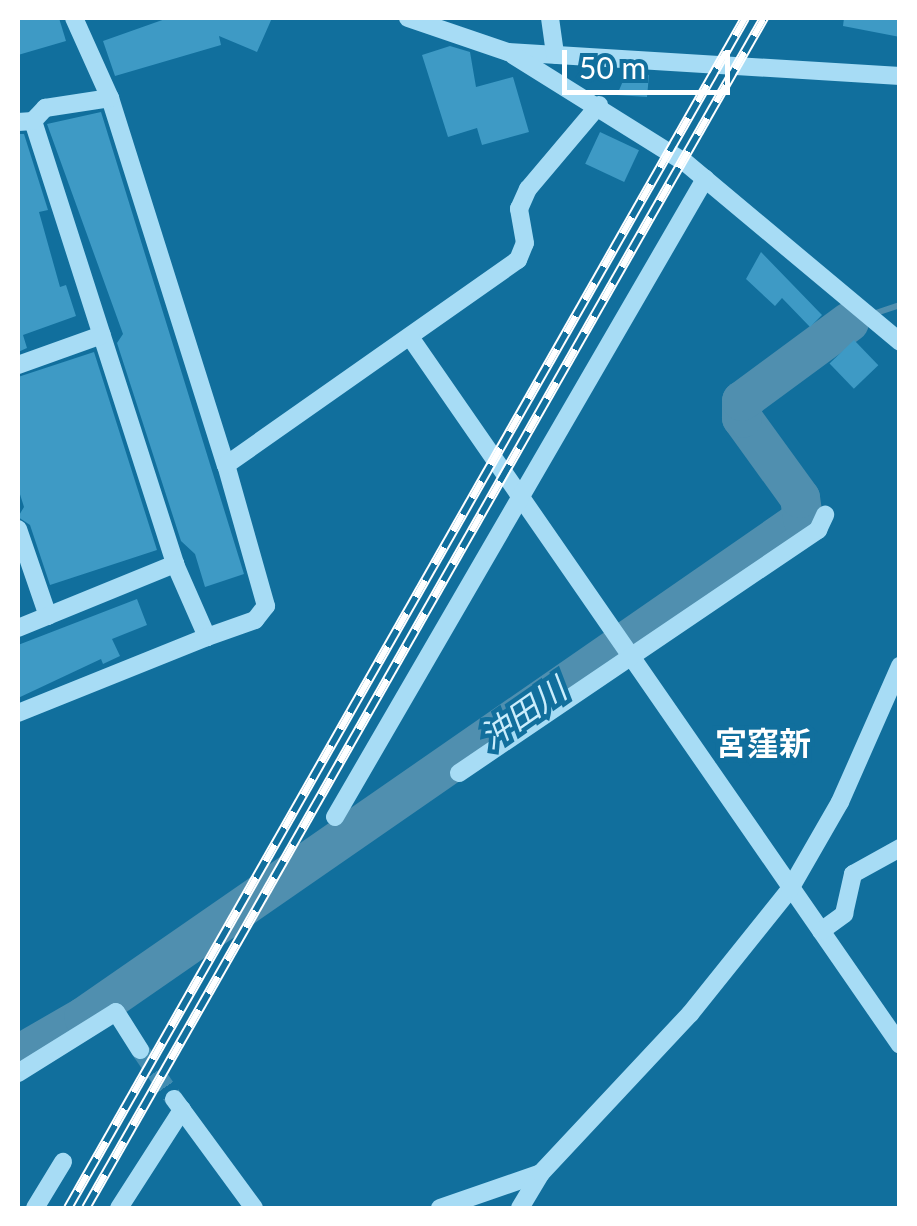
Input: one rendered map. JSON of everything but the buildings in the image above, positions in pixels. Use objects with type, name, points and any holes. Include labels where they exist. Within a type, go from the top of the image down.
[{"type":"street","points":[[18,713],[255,620],[266,606],[226,465],[110,98],[74,18]]},
{"type":"street","points":[[408,18],[508,52],[599,106],[705,179],[900,342]]},
{"type":"street","points":[[550,18],[555,55]]},
{"type":"street","points":[[508,52],[900,76]]},
{"type":"street","points":[[110,98],[45,108],[25,121],[102,335],[175,564],[207,637]]},
{"type":"street","points":[[226,465],[518,260],[524,244],[519,209],[528,189],[599,106]]},
{"type":"street","points":[[335,817],[705,179]]},
{"type":"street","points":[[18,365],[102,335]]},
{"type":"street","points":[[410,337],[900,1045]]},
{"type":"street","points":[[458,772],[818,530],[825,515]]},
{"type":"street","points":[[18,529],[48,616]]},
{"type":"street","points":[[18,628],[175,564]]},
{"type":"street","points":[[520,1208],[541,1173],[690,1014],[790,889],[840,802],[900,666]]},
{"type":"street","points":[[822,931],[844,914],[853,874],[900,848]]},
{"type":"street","points":[[18,1073],[116,1012],[140,1050]]},
{"type":"street","points":[[119,1208],[178,1105],[254,1208]]},
{"type":"street","points":[[35,1208],[63,1162]]},
{"type":"street","points":[[440,1208],[541,1173]]},
{"type":"waterway","points":[[849,322],[900,305]]},
{"type":"waterway","name":"沖田川","points":[[18,1055],[84,1017],[803,519],[800,498],[742,418],[742,401],[849,322]]},
{"type":"tunnel","points":[[140,1050],[174,1099]]},
{"type":"railway","points":[[68,1208],[745,18]]},
{"type":"railway","points":[[86,1208],[764,18]]},
{"type":"district","name":"宮窪新","points":[[763,743]]}]
